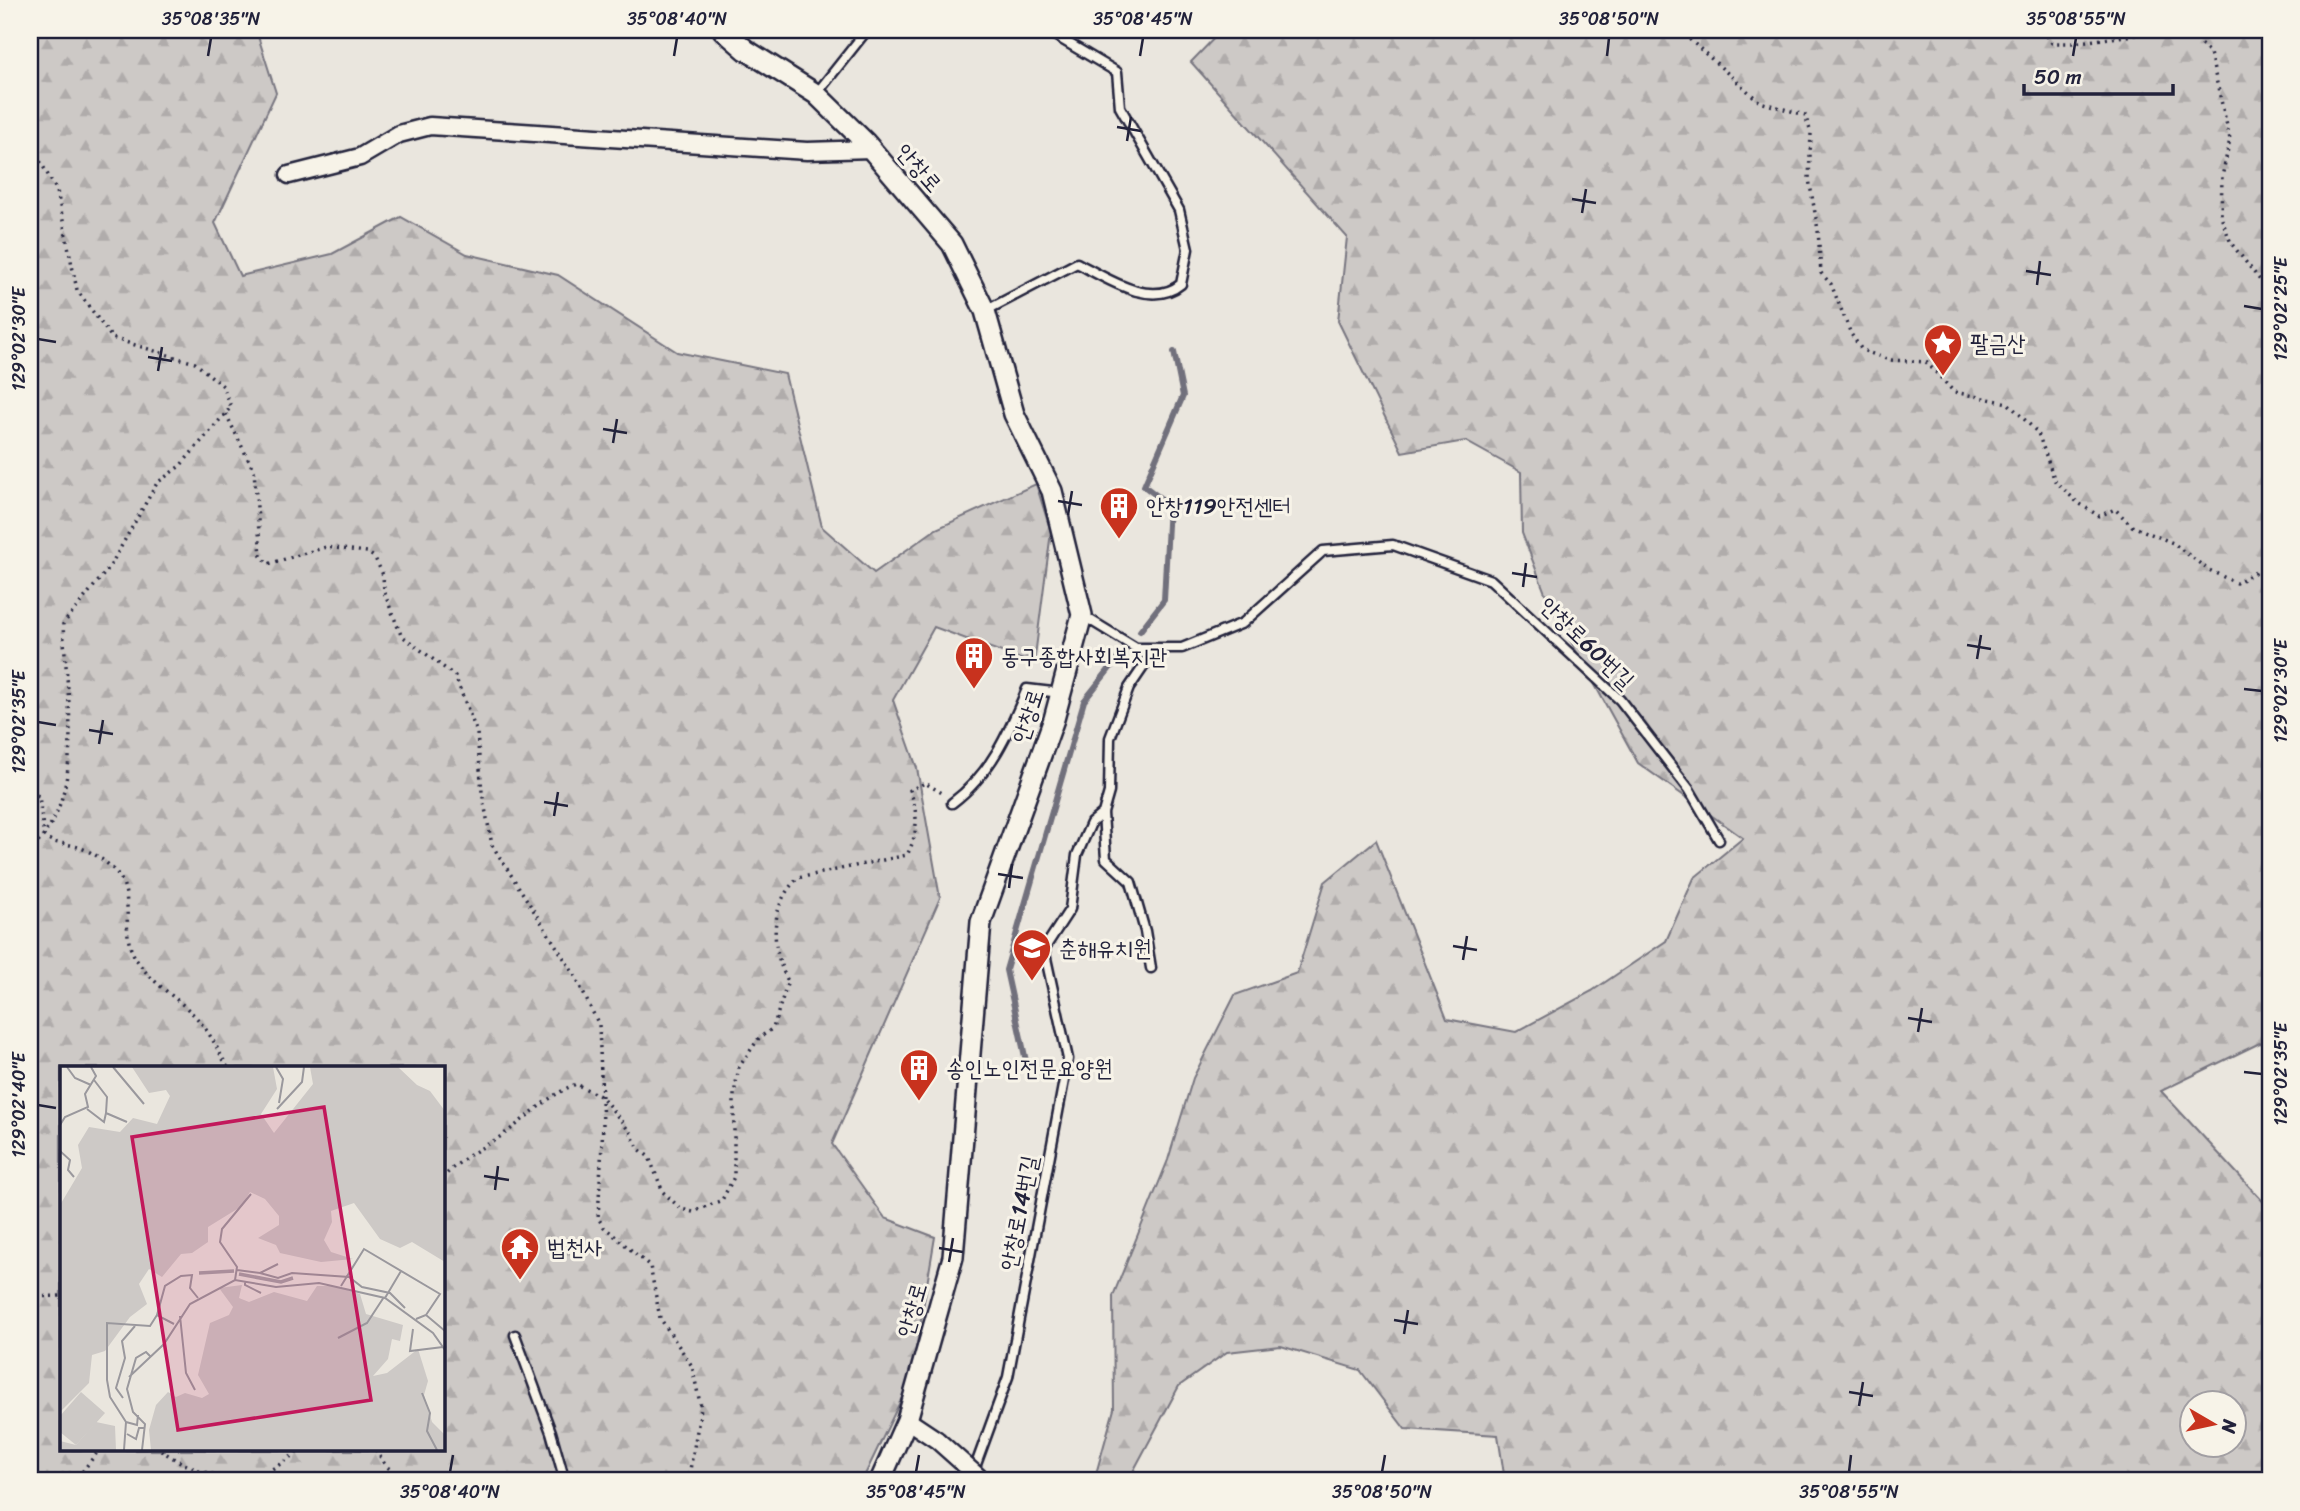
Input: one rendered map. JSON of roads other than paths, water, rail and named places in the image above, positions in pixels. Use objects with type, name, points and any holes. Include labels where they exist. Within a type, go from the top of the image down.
[{"type":"street","name":"안창로","points":[[723,30],[746,50],[816,94],[871,149],[952,244],[985,311],[1014,414],[1052,491],[1082,615],[1061,693],[981,922],[953,1257],[906,1420],[880,1481]]},
{"type":"street","points":[[289,175],[360,158],[399,134],[430,126],[807,151],[871,149]]},
{"type":"street","points":[[906,1420],[937,1440],[983,1481]]},
{"type":"lane","points":[[816,94],[867,30]]},
{"type":"lane","points":[[985,311],[1077,263],[1127,288],[1155,293],[1172,292],[1181,284],[1188,248],[1180,210],[1120,107],[1116,72],[1046,30]]},
{"type":"lane","name":"안창로60번길","points":[[1082,615],[1136,648],[1182,648],[1242,623],[1323,551],[1393,545],[1492,580],[1620,700],[1689,789],[1719,840]]},
{"type":"lane","points":[[1151,968],[1145,931],[1131,882],[1105,859],[1103,813],[1109,792],[1110,738],[1129,688],[1156,648]]},
{"type":"lane","points":[[952,803],[971,789],[1006,740],[1027,689],[1061,693]]},
{"type":"lane","name":"안창로14번길","points":[[970,1481],[1008,1377],[1068,1059],[1044,949],[1070,909],[1077,856],[1091,822],[1103,813]]},
{"type":"lane","points":[[515,1335],[551,1432],[565,1481]]},
{"type":"waterway","points":[[1140,631],[1164,600],[1169,505],[1144,486],[1183,396],[1174,352]]},
{"type":"waterway","points":[[1026,1061],[1006,970],[1084,701],[1119,657]]},
{"type":"place","name":"팔금산","points":[[1943,377]]},
{"type":"place","name":"안창119안전센터","points":[[1119,540]]},
{"type":"place","name":"동구종합사회복지관","points":[[974,690]]},
{"type":"place","name":"춘해유치원","points":[[1032,982]]},
{"type":"place","name":"송인노인전문요양원","points":[[919,1102]]},
{"type":"place","name":"법천사","points":[[520,1281]]}]
